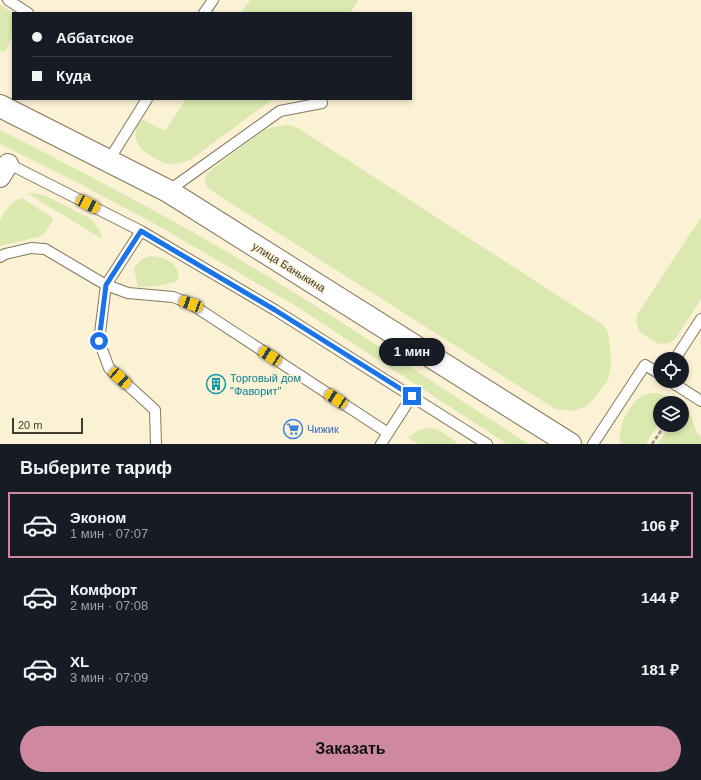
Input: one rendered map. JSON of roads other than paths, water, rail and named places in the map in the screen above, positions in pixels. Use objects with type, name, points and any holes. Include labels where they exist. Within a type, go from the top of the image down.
[{"type":"main road","name":"улица Баныкина","points":[[0,106],[168,190],[570,444]]},
{"type":"lane","points":[[8,0],[26,12]]},
{"type":"lane","points":[[205,12],[213,0]]},
{"type":"lane","points":[[108,160],[146,100]]},
{"type":"lane","points":[[168,190],[280,111],[322,103]]},
{"type":"lane","points":[[3,166],[141,231],[275,310],[487,444]]},
{"type":"lane","points":[[141,231],[106,285],[99,341],[109,368],[155,410],[156,444]]},
{"type":"lane","points":[[0,257],[4,254],[31,248],[45,250],[106,285],[128,293],[173,297],[191,304],[388,433]]},
{"type":"lane","points":[[680,352],[701,319]]},
{"type":"lane","points":[[593,444],[645,364],[653,369]]},
{"type":"lane","points":[[681,388],[701,401]]},
{"type":"lane","points":[[381,444],[412,396]]},
{"type":"place","name":"Торговый дом \"Фаворит\"","points":[[216,384]]},
{"type":"place","name":"Чижик","points":[[293,429]]}]
